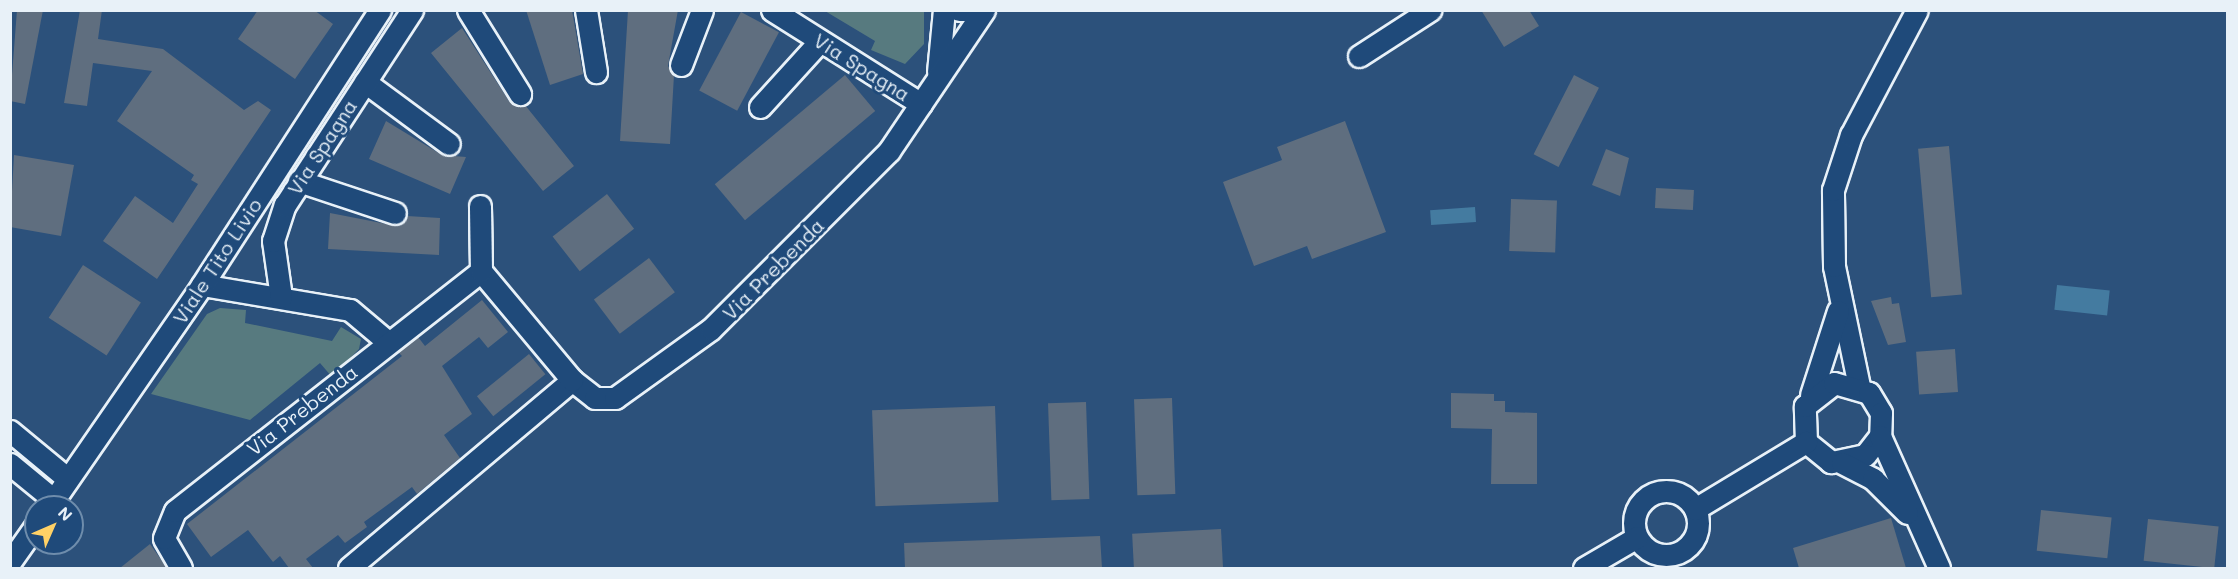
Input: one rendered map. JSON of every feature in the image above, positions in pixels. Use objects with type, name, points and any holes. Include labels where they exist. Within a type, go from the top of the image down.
[{"type":"street","name":"Viale Tito Livio","points":[[57,495],[202,285],[380,10]]},
{"type":"street","name":"Via Spagna","points":[[281,297],[273,241],[299,181],[412,10]]},
{"type":"street","points":[[468,10],[520,94]]},
{"type":"street","points":[[586,10],[596,72]]},
{"type":"street","points":[[681,65],[702,10]]},
{"type":"street","name":"Via Spagna","points":[[772,10],[921,104]]},
{"type":"street","name":"Via Prebenda","points":[[937,76],[944,10]]},
{"type":"street","points":[[959,10],[979,10]]},
{"type":"street","name":"Via Prebenda","points":[[181,568],[164,538],[175,512],[481,271],[572,380],[595,398],[615,398],[701,339],[867,176],[921,104],[937,76],[984,10]]},
{"type":"street","points":[[1359,56],[1430,10]]},
{"type":"street","points":[[1917,10],[1836,175],[1831,228],[1839,305],[1859,386],[1881,413],[1880,436],[1917,524],[1939,568]]},
{"type":"street","points":[[760,107],[820,41]]},
{"type":"street","points":[[365,82],[449,144]]},
{"type":"street","points":[[299,181],[396,213]]},
{"type":"street","points":[[480,206],[481,271]]},
{"type":"street","points":[[202,285],[350,310],[388,342]]},
{"type":"street","points":[[1839,305],[1811,395],[1801,418],[1806,442],[1821,457],[1842,463],[1880,485],[1917,524]]},
{"type":"street","points":[[349,568],[572,380]]},
{"type":"street","points":[[1811,395],[1834,383],[1859,386]]},
{"type":"street","points":[[10,431],[68,479]]},
{"type":"street","points":[[1842,463],[1865,455],[1880,436]]},
{"type":"street","points":[[1695,509],[1806,442]]},
{"type":"street","points":[[10,464],[43,495]]},
{"type":"street","points":[[1652,494],[1681,495],[1695,509],[1695,538],[1681,551],[1652,552],[1637,537],[1637,508],[1652,494]]},
{"type":"street","points":[[1584,568],[1637,537]]},
{"type":"street","points":[[10,562],[24,542]]},
{"type":"green space","points":[[825,11],[924,11],[924,44],[905,64],[871,50],[875,41]]},
{"type":"green space","points":[[220,308],[246,310],[245,323],[332,341],[341,327],[361,339],[359,349],[332,377],[320,363],[250,420],[151,394],[207,314]]},
{"type":"water","points":[[1475,207],[1476,222],[1431,225],[1430,210]]},
{"type":"water","points":[[2057,285],[2110,291],[2107,315],[2054,310]]},
{"type":"building","points":[[17,10],[43,10],[25,104],[10,101]]},
{"type":"building","points":[[80,10],[102,10],[98,39],[163,49],[244,110],[258,101],[271,110],[157,279],[103,241],[135,196],[173,223],[198,184],[191,180],[194,175],[117,121],[152,71],[93,63],[87,106],[64,103]]},
{"type":"building","points":[[258,10],[314,10],[333,24],[295,79],[238,39]]},
{"type":"building","points":[[526,10],[572,10],[583,74],[550,85]]},
{"type":"building","points":[[628,10],[678,10],[668,66],[674,75],[670,144],[620,141]]},
{"type":"building","points":[[1481,10],[1529,10],[1539,26],[1504,47]]},
{"type":"building","points":[[741,12],[779,32],[737,111],[699,91]]},
{"type":"building","points":[[462,28],[509,101],[525,105],[574,166],[543,191],[431,53]]},
{"type":"building","points":[[845,75],[875,111],[745,220],[715,184]]},
{"type":"building","points":[[1574,75],[1599,88],[1559,167],[1534,154]]},
{"type":"building","points":[[386,121],[442,155],[466,157],[450,194],[369,159]]},
{"type":"building","points":[[1345,121],[1386,232],[1312,259],[1307,246],[1254,266],[1223,182],[1282,160],[1277,147]]},
{"type":"building","points":[[1949,146],[1962,294],[1931,297],[1918,149]]},
{"type":"building","points":[[1606,149],[1629,158],[1620,196],[1592,185]]},
{"type":"building","points":[[14,155],[74,165],[61,236],[10,227]]},
{"type":"building","points":[[1656,188],[1694,190],[1693,210],[1655,208]]},
{"type":"building","points":[[607,194],[634,229],[580,271],[553,236]]},
{"type":"building","points":[[1511,199],[1557,201],[1555,253],[1509,251]]},
{"type":"building","points":[[330,213],[397,226],[407,216],[440,218],[439,255],[328,249]]},
{"type":"building","points":[[649,258],[675,292],[620,334],[594,300]]},
{"type":"building","points":[[83,265],[141,303],[107,355],[49,318]]},
{"type":"building","points":[[1891,297],[1892,304],[1899,303],[1906,342],[1888,345],[1871,301]]},
{"type":"building","points":[[482,300],[508,332],[488,348],[479,337],[442,366],[472,414],[444,435],[460,458],[417,494],[412,487],[364,522],[367,527],[345,543],[338,535],[306,559],[313,568],[289,568],[280,556],[273,562],[248,530],[211,557],[187,524],[402,356],[398,352],[418,337],[425,346]]},
{"type":"building","points":[[1955,349],[1958,392],[1919,395],[1916,352]]},
{"type":"building","points":[[529,354],[545,374],[493,416],[477,396]]},
{"type":"building","points":[[1451,393],[1494,394],[1494,401],[1505,401],[1505,412],[1537,413],[1537,484],[1491,484],[1492,429],[1451,428]]},
{"type":"building","points":[[1172,398],[1175,494],[1137,495],[1134,399]]},
{"type":"building","points":[[1086,402],[1089,499],[1051,500],[1048,403]]},
{"type":"building","points":[[995,406],[998,502],[875,506],[872,410]]},
{"type":"building","points":[[2041,510],[2112,517],[2107,558],[2037,551]]},
{"type":"building","points":[[1891,518],[1906,568],[1799,568],[1793,548]]},
{"type":"building","points":[[2148,519],[2219,526],[2214,568],[2144,561]]},
{"type":"building","points":[[1221,529],[1223,568],[1134,568],[1132,534]]},
{"type":"building","points":[[1100,536],[1102,568],[905,568],[904,543]]},
{"type":"building","points":[[150,544],[167,568],[120,568]]}]
